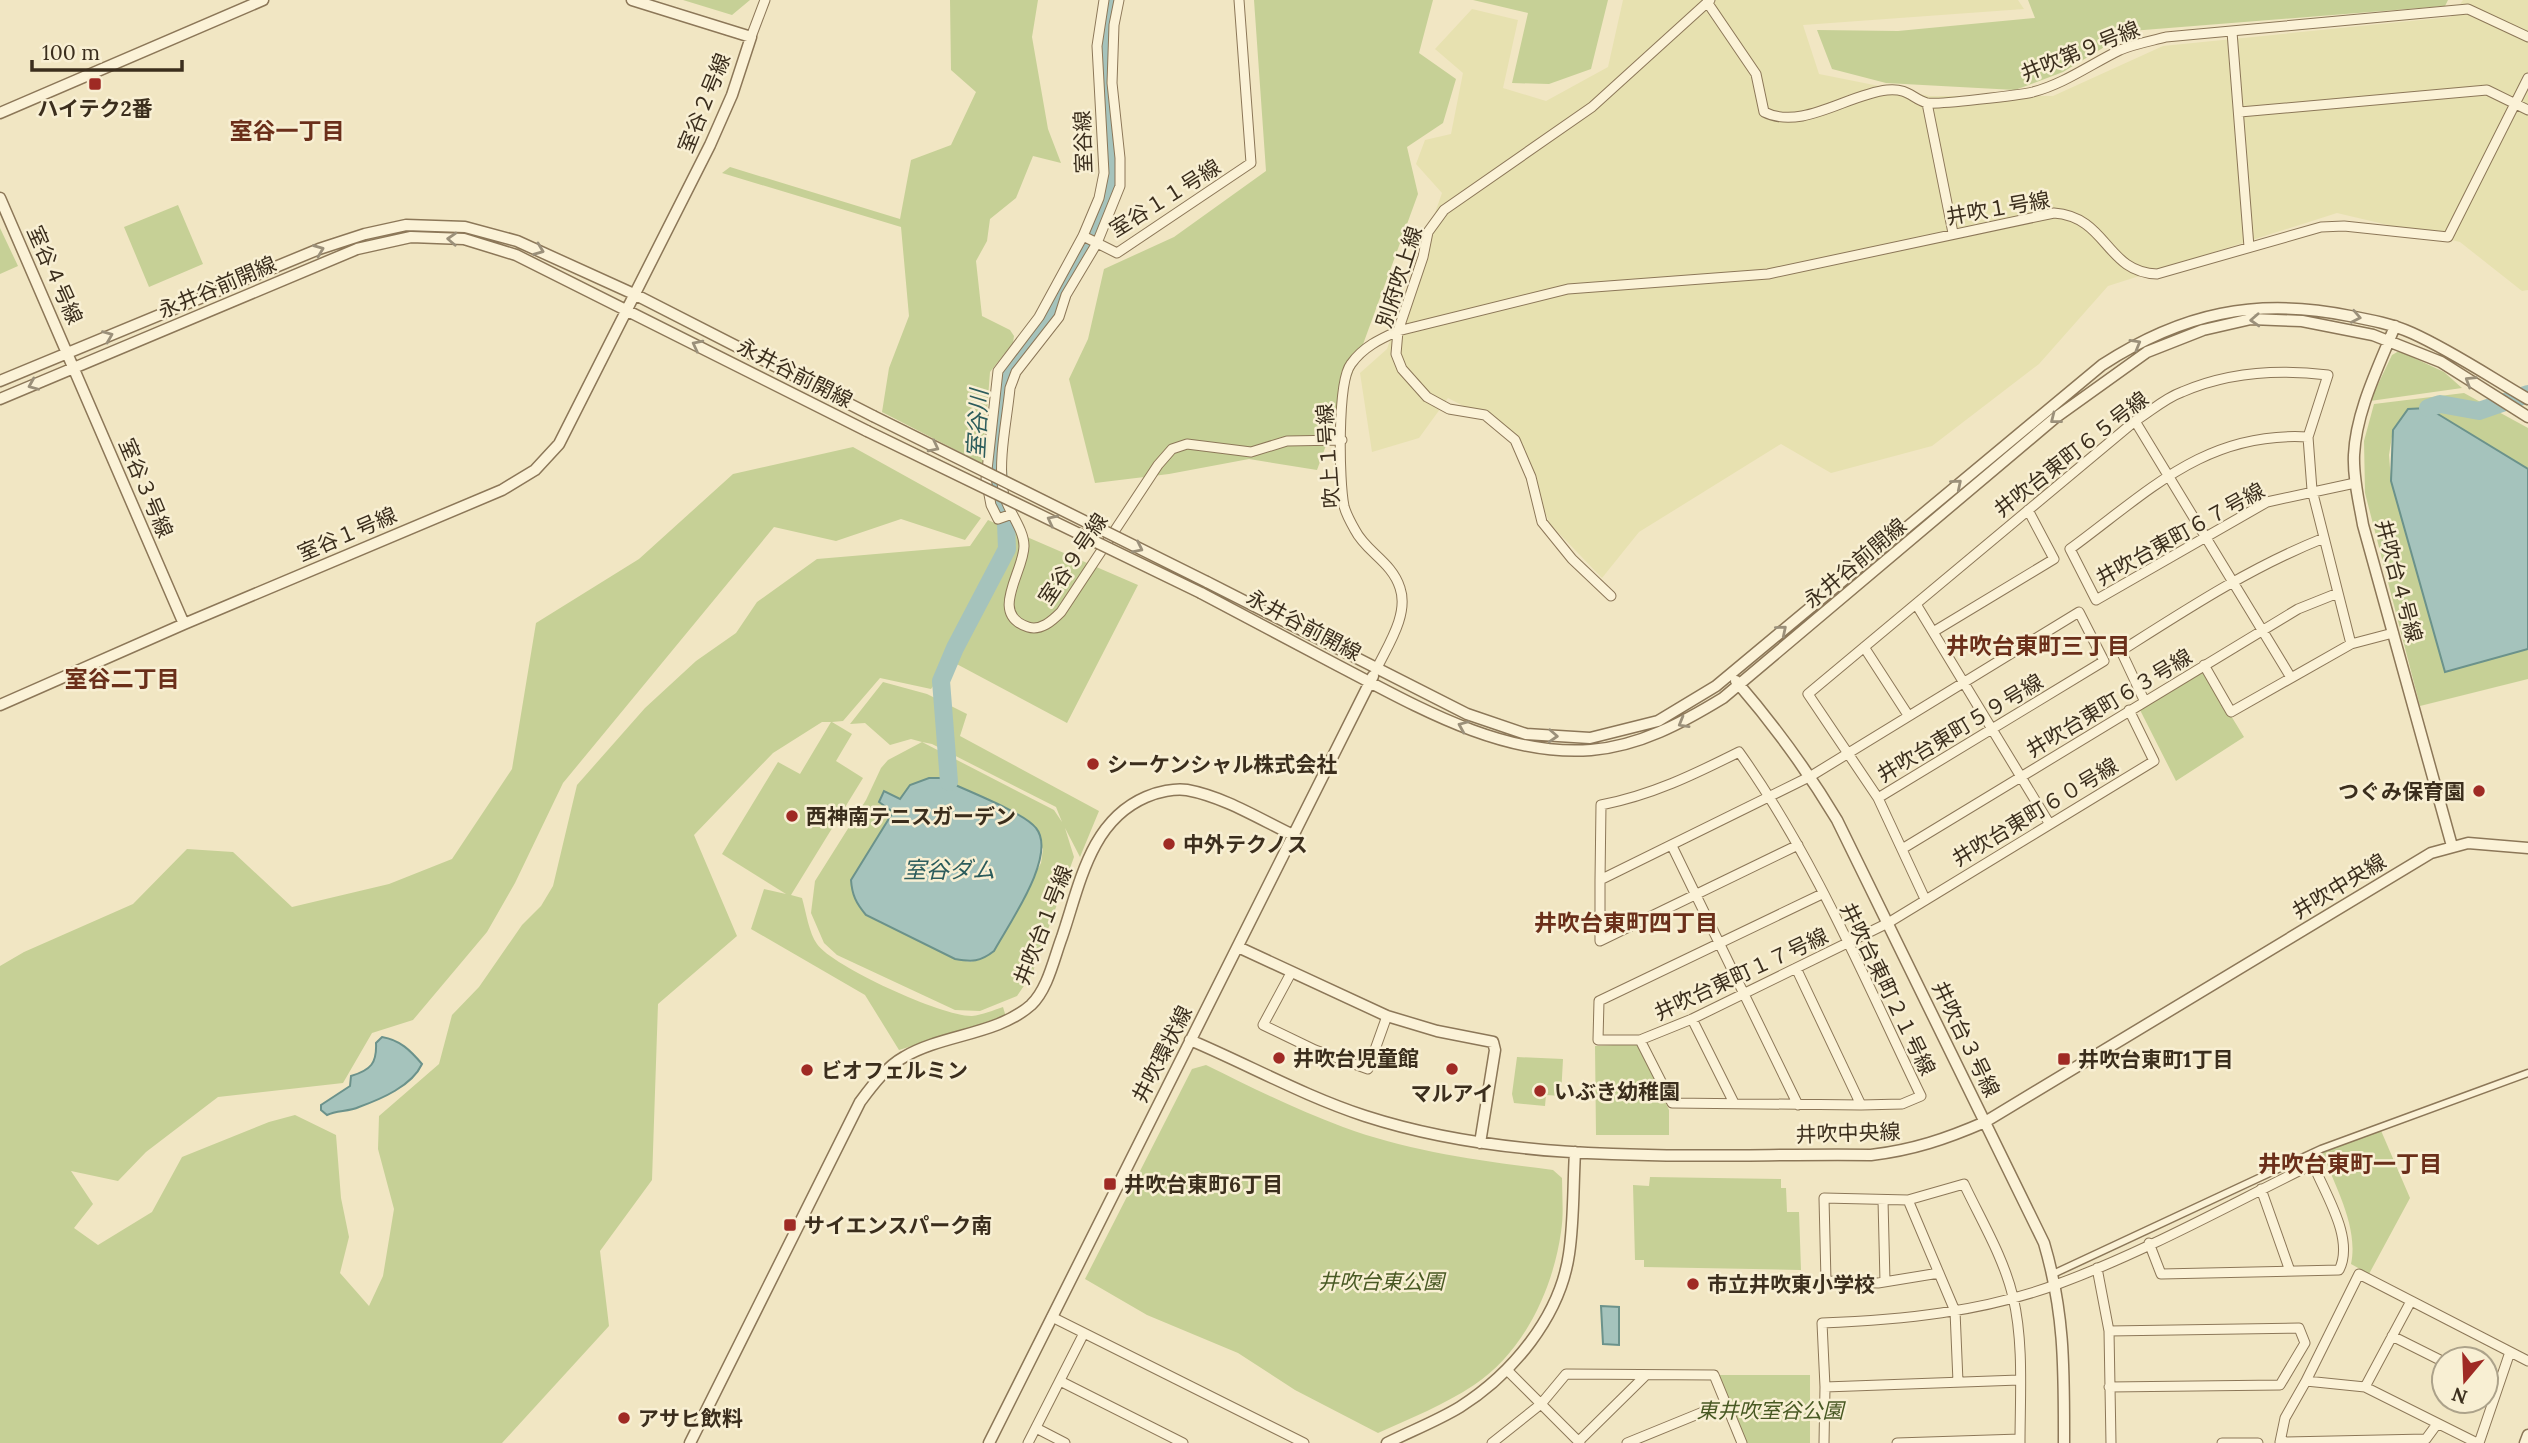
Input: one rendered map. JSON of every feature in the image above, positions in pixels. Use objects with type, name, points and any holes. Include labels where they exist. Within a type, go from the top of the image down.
[{"type":"street","points":[[0,113],[263,0]]},
{"type":"street","name":"室谷２号線","points":[[628,310],[710,145],[732,95],[751,37],[632,0]]},
{"type":"street","points":[[751,37],[765,0]]},
{"type":"street","name":"室谷線","points":[[1012,514],[998,519],[991,505],[986,479],[993,392],[998,371],[1039,317],[1083,236],[1099,198],[1104,173],[1097,46],[1104,0]]},
{"type":"street","name":"室谷１１号線","points":[[1119,0],[1114,25],[1112,83],[1120,186],[1097,243],[1118,253],[1251,163],[1239,0]]},
{"type":"street","name":"井吹第９号線","points":[[1709,1],[1756,74],[1764,112],[1773,117],[1795,118],[1856,97],[1889,90],[1911,92],[1927,103],[2032,92],[2056,84],[2123,49],[2166,37],[2468,9],[2528,37]]},
{"type":"street","name":"別府吹上線","points":[[1611,596],[1572,559],[1542,522],[1531,477],[1515,440],[1485,415],[1449,409],[1427,397],[1402,369],[1396,354],[1398,331],[1423,257],[1428,232],[1444,210],[1537,148],[1592,107],[1709,1]]},
{"type":"street","points":[[2232,32],[2249,247]]},
{"type":"street","name":"井吹１号線","points":[[1398,331],[1568,289],[1768,274],[2054,213],[2068,214],[2087,223],[2129,268],[2140,273],[2157,274],[2320,227],[2344,226],[2448,237],[2528,78]]},
{"type":"street","points":[[2240,112],[2487,90],[2528,110]]},
{"type":"street","points":[[1927,103],[1953,233]]},
{"type":"street","name":"室谷４号線","points":[[0,198],[68,352],[72,368]]},
{"type":"street","name":"永井谷前開線","points":[[0,381],[319,249],[365,234],[407,225],[465,227],[517,241],[635,295],[1204,587],[1370,682],[1483,734],[1540,748],[1591,750],[1675,728],[1740,685],[2056,418],[2147,352],[2203,330],[2251,319],[2302,321],[2389,341],[2441,362],[2528,417]]},
{"type":"street","points":[[1083,236],[1097,243]]},
{"type":"street","name":"永井谷前開線","points":[[0,399],[357,249],[411,237],[464,239],[516,256],[867,431],[1377,668],[1467,714],[1526,734],[1590,738],[1658,721],[1716,686],[2102,365],[2140,340],[2193,319],[2242,309],[2307,308],[2395,326],[2414,334],[2528,399]]},
{"type":"street","name":"室谷９号線","points":[[1097,243],[1066,295],[1059,317],[1016,372],[1010,388],[1003,491],[1024,546],[1009,600],[1011,614],[1019,624],[1033,628],[1049,623],[1061,612],[1158,464],[1172,449],[1197,445],[1251,452],[1287,440],[1342,440]]},
{"type":"street","name":"室谷１号線","points":[[0,705],[502,490],[535,470],[559,444],[628,310]]},
{"type":"street","name":"井吹台４号線","points":[[2395,326],[2358,422],[2354,454],[2355,483],[2452,846]]},
{"type":"street","name":"吹上１号線","points":[[1377,668],[1402,612],[1401,589],[1388,564],[1356,533],[1345,506],[1341,389],[1350,365],[1372,342],[1398,331]]},
{"type":"street","name":"室谷３号線","points":[[72,368],[184,624]]},
{"type":"street","name":"井吹台東町６５号線","points":[[1848,751],[1808,694],[2135,421],[2180,392],[2227,378],[2287,370],[2328,375],[2308,437],[2312,490],[2351,644]]},
{"type":"street","points":[[2135,421],[2290,676]]},
{"type":"street","name":"井吹台東町６７号線","points":[[2308,437],[2281,436],[2246,440],[2212,451],[2170,476],[2070,549],[2096,600],[2267,502],[2312,490],[2355,483]]},
{"type":"street","points":[[1933,632],[2054,559],[2028,510]]},
{"type":"street","points":[[2144,700],[2121,651],[2234,580],[2279,556],[2324,538]]},
{"type":"street","name":"井吹台東町６３号線","points":[[1902,849],[2262,630],[2298,609],[2337,593]]},
{"type":"street","points":[[1916,604],[2049,823]]},
{"type":"street","name":"井吹台東町５９号線","points":[[1600,880],[1811,776],[2079,612],[2104,661],[1878,798]]},
{"type":"street","points":[[2204,665],[2231,712],[2290,676],[2351,644],[2393,633]]},
{"type":"street","points":[[1864,647],[1908,715]]},
{"type":"street","name":"井吹環状線","points":[[989,1443],[1377,668]]},
{"type":"street","name":"井吹台３号線","points":[[1730,674],[1768,716],[1811,776],[1837,820],[2044,1243],[2054,1280],[2064,1342],[2064,1443]]},
{"type":"street","name":"井吹台東町６０号線","points":[[1888,923],[1925,898],[2154,761],[2129,710]]},
{"type":"street","points":[[1848,751],[1878,798],[1925,898]]},
{"type":"street","name":"井吹台東町２１号線","points":[[1600,880],[1601,805],[1637,798],[1672,786],[1739,752],[1771,797],[1798,845],[1921,1096],[1902,1104],[1672,1103],[1640,1040]]},
{"type":"street","name":"井吹台１号線","points":[[690,1443],[860,1102],[876,1081],[903,1057],[1016,1017],[1034,1002],[1048,976],[1094,845],[1108,822],[1133,802],[1155,792],[1185,790],[1222,801],[1294,836]]},
{"type":"street","name":"井吹中央線","points":[[1191,1040],[1297,1090],[1366,1116],[1480,1143],[1575,1152],[1871,1155],[1908,1151],[1940,1142],[1985,1122],[2431,853],[2468,843],[2528,848]]},
{"type":"street","points":[[1600,880],[1600,941],[1798,845]]},
{"type":"street","points":[[1672,846],[1798,1105]]},
{"type":"street","name":"井吹台東町１７号線","points":[[1822,894],[1599,1001],[1598,1040],[1640,1040],[1745,994],[1888,923]]},
{"type":"street","points":[[1238,947],[1387,1016],[1437,1031],[1493,1042],[1495,1050],[1480,1143]]},
{"type":"street","points":[[1796,968],[1861,1105]]},
{"type":"street","points":[[1291,973],[1263,1025],[1315,1050],[1368,1069],[1387,1016]]},
{"type":"street","points":[[1692,1019],[1734,1103]]},
{"type":"street","points":[[1824,1443],[1822,1323],[1894,1320],[1955,1311],[2013,1296],[2054,1280],[2321,1149],[2528,1073]]},
{"type":"street","points":[[1387,1443],[1459,1408],[1507,1370],[1536,1335],[1559,1293],[1569,1255],[1575,1152]]},
{"type":"street","points":[[2054,1280],[2097,1268],[2313,1164],[2344,1238],[2343,1262],[2339,1270],[2161,1274],[2149,1243]]},
{"type":"street","points":[[1897,1443],[2020,1441],[2013,1296],[2000,1259],[1964,1184],[1908,1200],[1824,1198],[1826,1281],[1885,1282],[1938,1273]]},
{"type":"street","points":[[2262,1189],[2290,1271]]},
{"type":"street","points":[[1883,1200],[1885,1282]]},
{"type":"street","points":[[1908,1200],[1955,1311],[1958,1381]]},
{"type":"street","points":[[2097,1268],[2109,1331],[2111,1443]]},
{"type":"street","points":[[2437,1424],[2426,1439],[2280,1442],[2285,1418],[2359,1274],[2528,1361]]},
{"type":"street","points":[[2365,1387],[2411,1301]]},
{"type":"street","points":[[1052,1317],[1304,1443]]},
{"type":"street","points":[[2109,1331],[2299,1328],[2305,1343],[2280,1385],[2109,1387]]},
{"type":"street","points":[[1028,1443],[1084,1333]]},
{"type":"street","points":[[2392,1336],[2430,1355]]},
{"type":"street","points":[[2500,1377],[2510,1352]]},
{"type":"street","points":[[1507,1370],[1579,1442],[1645,1376]]},
{"type":"street","points":[[1492,1443],[1541,1404],[1566,1374],[1714,1375],[1742,1443]]},
{"type":"street","points":[[1825,1387],[2019,1380]]},
{"type":"street","points":[[1060,1381],[1183,1443]]},
{"type":"street","points":[[2306,1381],[2365,1387],[2478,1443],[2487,1415]]},
{"type":"street","points":[[1627,1443],[1725,1403]]},
{"type":"street","points":[[1036,1428],[1065,1443]]},
{"type":"street","points":[[2525,1443],[2528,1435]]},
{"type":"street","points":[[2222,1443],[2258,1443]]},
{"type":"shaded area","points":[[1623,0],[2018,0],[2024,9],[1803,25],[1819,74],[1929,96],[2053,96],[2163,46],[2451,17],[2463,0],[2528,0],[2528,290],[2522,291],[2460,242],[2337,213],[2108,286],[2039,364],[1932,446],[1831,473],[1781,444],[1639,532],[1602,578],[1550,524],[1510,430],[1448,398],[1419,438],[1372,452],[1360,373],[1387,349],[1442,193],[1416,164],[1425,140],[1451,134],[1463,73],[1435,49],[1472,9],[1518,20],[1503,88],[1546,101],[1608,67]]},
{"type":"green space","points":[[683,0],[750,0],[732,15]]},
{"type":"green space","points":[[950,0],[1038,0],[1032,37],[1048,129],[1061,163],[1033,156],[1016,198],[990,219],[987,241],[976,261],[982,316],[1010,330],[1014,336],[1013,343],[990,372],[983,464],[882,412],[889,368],[909,316],[901,227],[722,173],[730,167],[900,219],[911,160],[951,145],[976,92],[951,70]]},
{"type":"green space","points":[[1254,0],[1433,0],[1419,53],[1456,79],[1443,123],[1407,147],[1418,194],[1317,470],[1249,459],[1169,474],[1095,483],[1069,379],[1088,339],[1104,269],[1174,237],[1266,171]]},
{"type":"green space","points":[[1473,0],[1608,0],[1591,69],[1549,84],[1512,83],[1528,13]]},
{"type":"green space","points":[[2028,0],[2448,0],[2445,6],[2131,31],[2063,72],[2015,90],[1886,83],[1832,69],[1817,30],[1898,31],[2035,18]]},
{"type":"green space","points":[[178,205],[203,264],[149,287],[124,227]]},
{"type":"green space","points":[[0,228],[18,266],[0,274]]},
{"type":"green space","points":[[2399,351],[2444,372],[2462,388],[2370,401],[2392,355]]},
{"type":"green space","points":[[2464,393],[2528,428],[2528,469],[2393,430],[2389,455],[2391,481],[2445,672],[2528,649],[2528,679],[2420,706],[2365,493],[2364,441],[2374,404]]},
{"type":"green space","points":[[853,447],[981,518],[965,540],[901,519],[836,541],[774,527],[563,783],[515,883],[487,932],[413,1020],[372,1033],[343,1083],[218,1097],[146,1152],[118,1181],[71,1171],[93,1204],[74,1228],[98,1245],[152,1212],[182,1157],[269,1122],[295,1115],[336,1135],[341,1198],[349,1237],[340,1273],[369,1306],[383,1276],[394,1209],[378,1149],[379,1116],[439,1064],[452,1015],[479,987],[522,925],[541,906],[553,886],[577,785],[645,708],[696,661],[736,633],[757,602],[817,559],[970,546],[988,520],[1138,585],[1067,723],[951,661],[931,689],[880,678],[843,721],[832,722],[852,734],[836,761],[863,778],[791,895],[802,898],[817,944],[844,965],[890,989],[938,1008],[972,1016],[1003,1007],[1006,1017],[899,1050],[865,995],[751,929],[764,889],[786,894],[722,854],[778,762],[800,774],[831,722],[822,722],[773,753],[694,835],[737,936],[658,1004],[652,1180],[600,1251],[609,1326],[502,1443],[0,1443],[0,966],[24,952],[133,904],[187,849],[233,852],[292,907],[389,884],[452,859],[512,769],[536,623],[639,559],[733,474]]},
{"type":"green space","points":[[2203,670],[2244,737],[2176,781],[2139,708]]},
{"type":"green space","points":[[883,682],[927,694],[967,714],[960,736],[1099,811],[1080,857],[1065,828],[1074,857],[1032,974],[1017,996],[980,1011],[955,1010],[837,955],[824,943],[811,913],[815,881],[866,800],[881,768],[888,760],[922,742],[911,739],[890,745],[865,723],[850,724]],"holes":[[[922,742],[932,744],[1056,807],[1062,822],[1054,810]],[[940,778],[1020,817],[1043,849],[1041,863],[994,951],[971,962],[955,959],[866,915],[851,880],[893,811],[885,792],[900,800]]]},
{"type":"green space","points":[[1595,1046],[1639,1046],[1669,1110],[1669,1135],[1596,1135]]},
{"type":"green space","points":[[1517,1057],[1563,1059],[1561,1096],[1546,1095],[1545,1106],[1514,1103],[1512,1094]]},
{"type":"green space","name":"井吹台東公園","points":[[1206,1065],[1308,1113],[1369,1136],[1447,1154],[1553,1170],[1562,1178],[1562,1225],[1551,1275],[1533,1318],[1508,1355],[1492,1371],[1451,1399],[1378,1433],[1295,1390],[1238,1353],[1147,1315],[1085,1279],[1192,1069]]},
{"type":"green space","points":[[2379,1126],[2410,1198],[2369,1274],[2351,1264],[2352,1235],[2321,1149]]},
{"type":"green space","points":[[1650,1177],[1781,1179],[1781,1188],[1786,1188],[1787,1212],[1799,1212],[1801,1270],[1644,1267],[1644,1260],[1635,1260],[1633,1185],[1649,1186]]},
{"type":"green space","name":"東井吹室谷公園","points":[[1714,1375],[1810,1375],[1810,1443],[1742,1443]]},
{"type":"water","points":[[2428,408],[2528,469],[2528,649],[2445,672],[2391,481],[2393,430],[2408,409]]},
{"type":"water","name":"室谷ダム","points":[[929,778],[940,778],[1019,815],[1036,828],[1041,840],[1041,855],[1036,872],[1019,908],[994,951],[980,959],[955,959],[866,915],[854,895],[851,880],[893,812],[879,802],[884,791],[900,799],[910,785]]},
{"type":"water","points":[[382,1037],[399,1043],[413,1054],[422,1064],[417,1072],[386,1096],[355,1109],[327,1115],[321,1110],[321,1105],[350,1086],[351,1076],[371,1065],[376,1043]]},
{"type":"water","points":[[1601,1306],[1619,1307],[1619,1345],[1603,1344]]},
{"type":"waterway","name":"室谷川","points":[[949,782],[941,681],[955,648],[1007,549],[1006,523],[1000,508],[997,447],[1005,373],[1042,325],[1087,248],[1110,193],[1114,169],[1104,71],[1113,0]]},
{"type":"waterway","points":[[2428,408],[2440,404],[2479,411],[2528,394]]},
{"type":"place","name":"ハイテク2番","points":[[95,84]]},
{"type":"place","name":"シーケンシャル株式会社","points":[[1093,764]]},
{"type":"place","name":"つぐみ保育園","points":[[2479,791]]},
{"type":"place","name":"西神南テニスガーデン","points":[[792,816]]},
{"type":"place","name":"中外テクノス","points":[[1169,844]]},
{"type":"place","name":"井吹台児童館","points":[[1279,1058]]},
{"type":"place","name":"井吹台東町1丁目","points":[[2064,1059]]},
{"type":"place","name":"マルアイ","points":[[1452,1069]]},
{"type":"place","name":"ビオフェルミン","points":[[807,1070]]},
{"type":"place","name":"いぶき幼稚園","points":[[1540,1091]]},
{"type":"place","name":"井吹台東町6丁目","points":[[1110,1184]]},
{"type":"place","name":"サイエンスパーク南","points":[[790,1225]]},
{"type":"place","name":"市立井吹東小学校","points":[[1693,1284]]},
{"type":"place","name":"アサヒ飲料","points":[[624,1418]]},
{"type":"district","name":"室谷一丁目","points":[[287,130]]},
{"type":"district","name":"井吹台東町三丁目","points":[[2038,645]]},
{"type":"district","name":"室谷二丁目","points":[[122,678]]},
{"type":"district","name":"井吹台東町四丁目","points":[[1626,922]]},
{"type":"district","name":"井吹台東町一丁目","points":[[2350,1163]]}]
